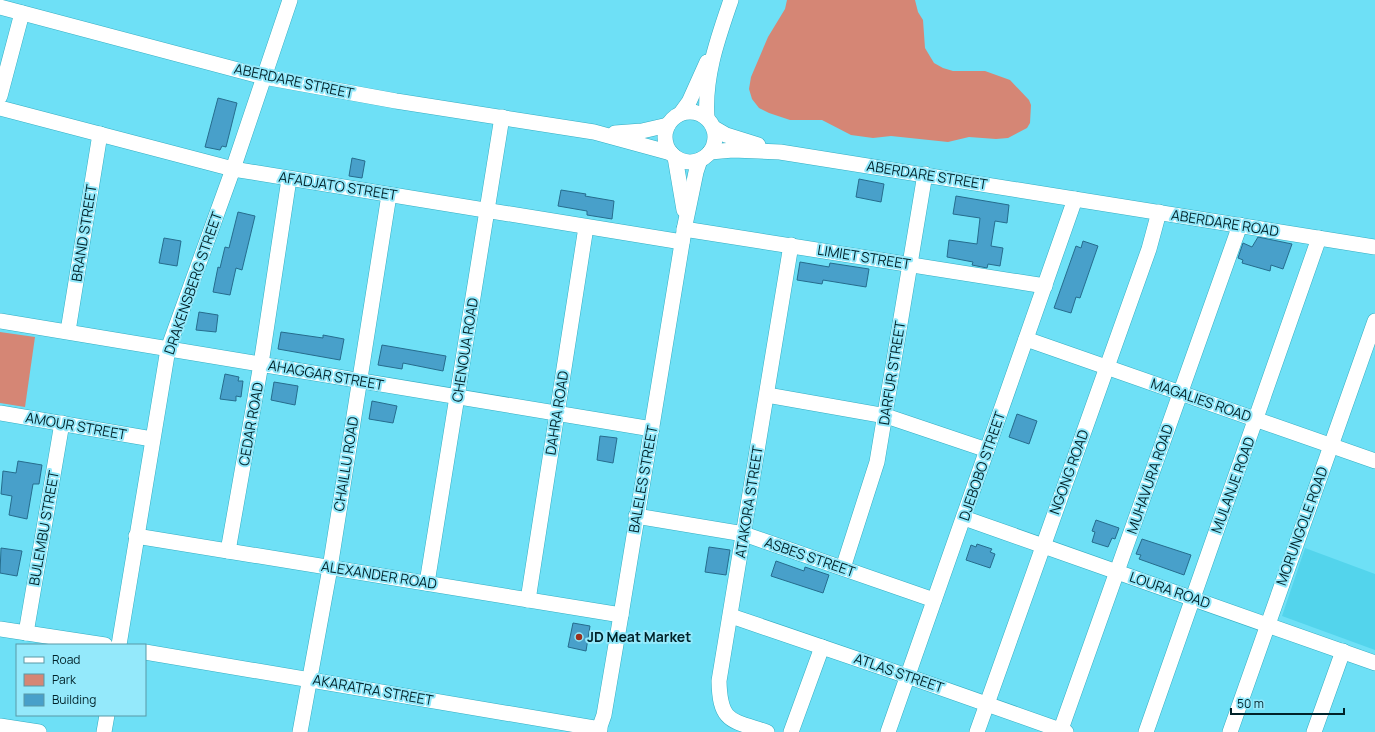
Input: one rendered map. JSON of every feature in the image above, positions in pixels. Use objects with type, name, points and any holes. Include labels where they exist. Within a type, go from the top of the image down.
[{"type":"street","name":"DRAKENSBERG STREET","points":[[118,644],[168,349],[233,169],[290,0]]},
{"type":"street","points":[[681,113],[689,102],[715,47],[731,0]]},
{"type":"street","name":"ABERDARE STREET","points":[[0,7],[264,77],[396,101],[594,132],[673,155]]},
{"type":"street","points":[[0,96],[22,13]]},
{"type":"street","points":[[710,123],[692,111],[681,113],[676,116],[668,125],[665,137],[673,155],[684,161],[705,156],[715,141],[710,123],[708,84],[715,47]]},
{"type":"street","name":"AFADJATO STREET","points":[[0,108],[233,169],[586,227],[683,232]]},
{"type":"street","name":"CHENOUA ROAD","points":[[427,583],[502,117]]},
{"type":"street","name":"ABERDARE STREET","points":[[710,123],[736,138],[780,152]]},
{"type":"street","name":"ABERDARE STREET","points":[[594,132],[642,132],[668,125]]},
{"type":"street","name":"BRAND STREET","points":[[68,332],[100,134]]},
{"type":"street","name":"ABERDARE STREET","points":[[705,156],[733,150],[780,152],[1075,199]]},
{"type":"street","name":"BALELES STREET","points":[[673,155],[683,197],[683,232]]},
{"type":"street","name":"BALELES STREET","points":[[599,730],[621,615],[683,232],[696,172],[705,156]]},
{"type":"street","name":"DARFUR STREET","points":[[843,568],[874,477],[886,416],[925,174]]},
{"type":"street","name":"CEDAR ROAD","points":[[228,551],[261,364],[289,178]]},
{"type":"street","name":"CHAILLU ROAD","points":[[300,732],[330,568],[389,195]]},
{"type":"street","name":"ABERDARE ROAD","points":[[1075,199],[1375,247]]},
{"type":"street","name":"DJEBOBO STREET","points":[[888,732],[1075,199]]},
{"type":"street","name":"NGONG ROAD","points":[[977,732],[1149,249],[1159,212]]},
{"type":"street","name":"MUHAVURA ROAD","points":[[1062,731],[1117,571],[1240,225]]},
{"type":"street","name":"DAHRA ROAD","points":[[528,600],[586,227]]},
{"type":"street","name":"LIMIET STREET","points":[[683,232],[791,245],[1045,286]]},
{"type":"street","name":"MULANJE ROAD","points":[[1146,732],[1319,238]]},
{"type":"street","name":"ATAKORA STREET","points":[[767,732],[733,720],[726,714],[720,701],[720,680],[791,245]]},
{"type":"street","name":"AHAGGAR STREET","points":[[0,321],[652,429]]},
{"type":"street","name":"MORUNGOLE ROAD","points":[[1230,732],[1375,321]]},
{"type":"street","name":"MAGALIES ROAD","points":[[1026,339],[1375,461]]},
{"type":"street","points":[[766,395],[886,416],[987,450]]},
{"type":"street","name":"AMOUR STREET","points":[[0,413],[152,439]]},
{"type":"street","name":"BULEMBU STREET","points":[[26,633],[62,423]]},
{"type":"street","name":"ASBES STREET","points":[[636,516],[744,534],[934,600]]},
{"type":"street","name":"LOURA ROAD","points":[[964,518],[1375,663]]},
{"type":"street","name":"ALEXANDER ROAD","points":[[136,536],[621,615]]},
{"type":"street","name":"ATLAS STREET","points":[[731,616],[908,676],[1062,731]]},
{"type":"street","points":[[0,629],[98,644]]},
{"type":"street","points":[[791,732],[822,647]]},
{"type":"street","name":"AKARATRA STREET","points":[[146,652],[599,730]]},
{"type":"street","points":[[1314,732],[1343,652]]},
{"type":"street","points":[[104,732],[107,716]]},
{"type":"street","points":[[0,726],[38,732]]},
{"type":"shaded area","points":[[1305,548],[1375,574],[1375,650],[1282,616]]},
{"type":"green space","points":[[787,0],[915,0],[918,12],[923,20],[925,48],[934,63],[953,71],[985,71],[1010,80],[1029,100],[1031,105],[1030,123],[1027,128],[1008,138],[996,139],[969,137],[948,142],[891,136],[873,138],[851,135],[822,120],[790,120],[759,108],[752,99],[749,89],[751,77],[768,37],[785,9]]},
{"type":"green space","points":[[0,332],[35,337],[25,407],[0,403]]},
{"type":"building","points":[[218,98],[237,103],[226,147],[222,146],[220,150],[205,147]]},
{"type":"building","points":[[352,158],[365,161],[362,178],[349,176]]},
{"type":"building","points":[[859,179],[884,184],[881,202],[856,197]]},
{"type":"building","points":[[561,190],[614,201],[612,219],[587,215],[587,211],[558,206]]},
{"type":"building","points":[[956,196],[1009,205],[1007,223],[995,221],[991,246],[1003,248],[1000,266],[988,264],[987,268],[972,265],[973,262],[947,257],[949,240],[977,244],[980,218],[953,214]]},
{"type":"building","points":[[238,212],[255,216],[242,270],[236,268],[230,295],[213,292],[218,267],[220,268],[225,247],[229,248]]},
{"type":"building","points":[[1258,237],[1292,244],[1283,269],[1271,265],[1270,271],[1242,263],[1243,260],[1238,258],[1243,243],[1252,247]]},
{"type":"building","points":[[164,238],[181,241],[177,266],[159,263]]},
{"type":"building","points":[[1083,241],[1098,246],[1080,298],[1076,297],[1071,313],[1054,308],[1076,246],[1081,248]]},
{"type":"building","points":[[800,262],[829,267],[830,263],[869,269],[866,287],[823,280],[822,284],[797,280]]},
{"type":"building","points":[[199,312],[218,315],[216,332],[196,330]]},
{"type":"building","points":[[281,332],[323,338],[323,335],[344,339],[340,360],[278,349]]},
{"type":"building","points":[[382,345],[446,356],[443,371],[403,363],[402,369],[378,365]]},
{"type":"building","points":[[225,374],[239,377],[238,381],[243,381],[241,397],[236,396],[236,401],[220,399]]},
{"type":"building","points":[[274,382],[298,386],[295,405],[271,400]]},
{"type":"building","points":[[372,401],[397,406],[393,423],[369,419]]},
{"type":"building","points":[[1017,414],[1037,421],[1029,444],[1009,437]]},
{"type":"building","points":[[600,436],[617,438],[613,463],[597,460]]},
{"type":"building","points":[[18,461],[42,465],[39,484],[33,484],[27,519],[9,515],[12,496],[1,494],[3,471],[16,473]]},
{"type":"building","points":[[1096,520],[1119,528],[1115,539],[1112,538],[1108,547],[1092,542],[1095,532],[1092,531]]},
{"type":"building","points":[[1142,539],[1191,555],[1184,575],[1139,559],[1141,555],[1136,554]]},
{"type":"building","points":[[977,544],[992,549],[990,552],[995,554],[990,568],[966,560],[971,545],[976,547]]},
{"type":"building","points":[[709,547],[730,550],[726,575],[705,572]]},
{"type":"building","points":[[1,548],[22,551],[17,576],[0,573]]},
{"type":"building","points":[[776,561],[804,571],[805,567],[829,575],[823,593],[771,576]]},
{"type":"building","name":"JD Meat Market","points":[[573,623],[590,626],[586,651],[568,647]]},
{"type":"place","name":"JD Meat Market","points":[[579,637]]}]
